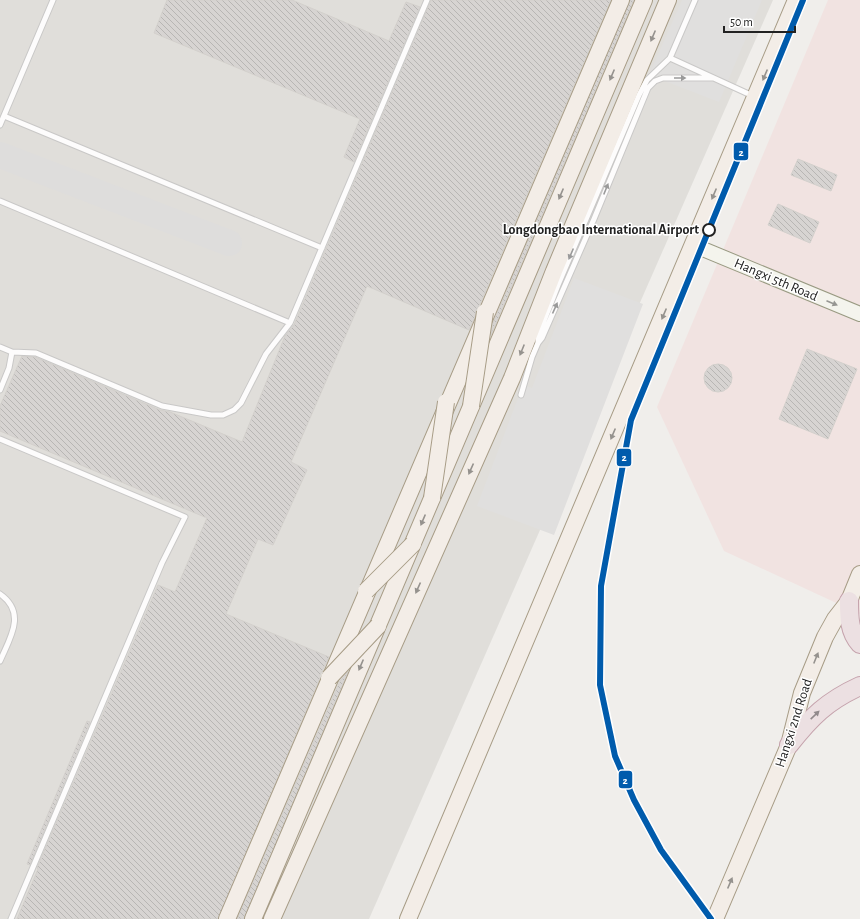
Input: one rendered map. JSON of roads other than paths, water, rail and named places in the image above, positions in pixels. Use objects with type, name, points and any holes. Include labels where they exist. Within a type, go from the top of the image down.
[{"type":"highway","points":[[848,601],[851,627],[853,634],[860,644]]},
{"type":"highway","points":[[789,745],[804,725],[820,710],[841,695],[860,686]]},
{"type":"main road","points":[[227,919],[617,0]]},
{"type":"main road","points":[[227,919],[621,0]]},
{"type":"main road","points":[[253,919],[644,0]]},
{"type":"main road","points":[[272,919],[512,378],[554,271],[668,0]]},
{"type":"main road","points":[[408,919],[796,0]]},
{"type":"main road","points":[[471,406],[485,312]]},
{"type":"main road","points":[[432,498],[446,402]]},
{"type":"main road","points":[[366,591],[413,544]]},
{"type":"main road","name":"Hangxi 2nd Road","points":[[715,919],[789,745],[796,712],[829,628],[848,601],[860,574]]},
{"type":"main road","points":[[329,678],[378,626]]},
{"type":"street","name":"Hangxi 5th Road","points":[[693,245],[860,314]]},
{"type":"lane","points":[[0,125],[53,0]]},
{"type":"lane","points":[[0,347],[12,352],[36,353],[162,406],[211,415],[223,415],[234,410],[240,403],[266,354],[290,323],[427,0]]},
{"type":"lane","points":[[521,395],[538,343],[538,336],[558,285],[639,95],[647,80],[670,58],[695,0]]},
{"type":"lane","points":[[670,58],[755,97]]},
{"type":"lane","points":[[538,343],[542,338],[566,284],[648,88],[655,81],[663,78],[712,78]]},
{"type":"lane","points":[[4,116],[322,248]]},
{"type":"lane","points":[[0,201],[290,323]]},
{"type":"lane","points":[[0,390],[9,368],[12,352]]},
{"type":"lane","points":[[0,439],[185,517],[162,563],[11,919]]},
{"type":"lane","points":[[0,594],[7,599],[13,609],[15,620],[14,629],[0,661]]},
{"type":"place","name":"Longdongbao International Airport","points":[[709,230]]}]
